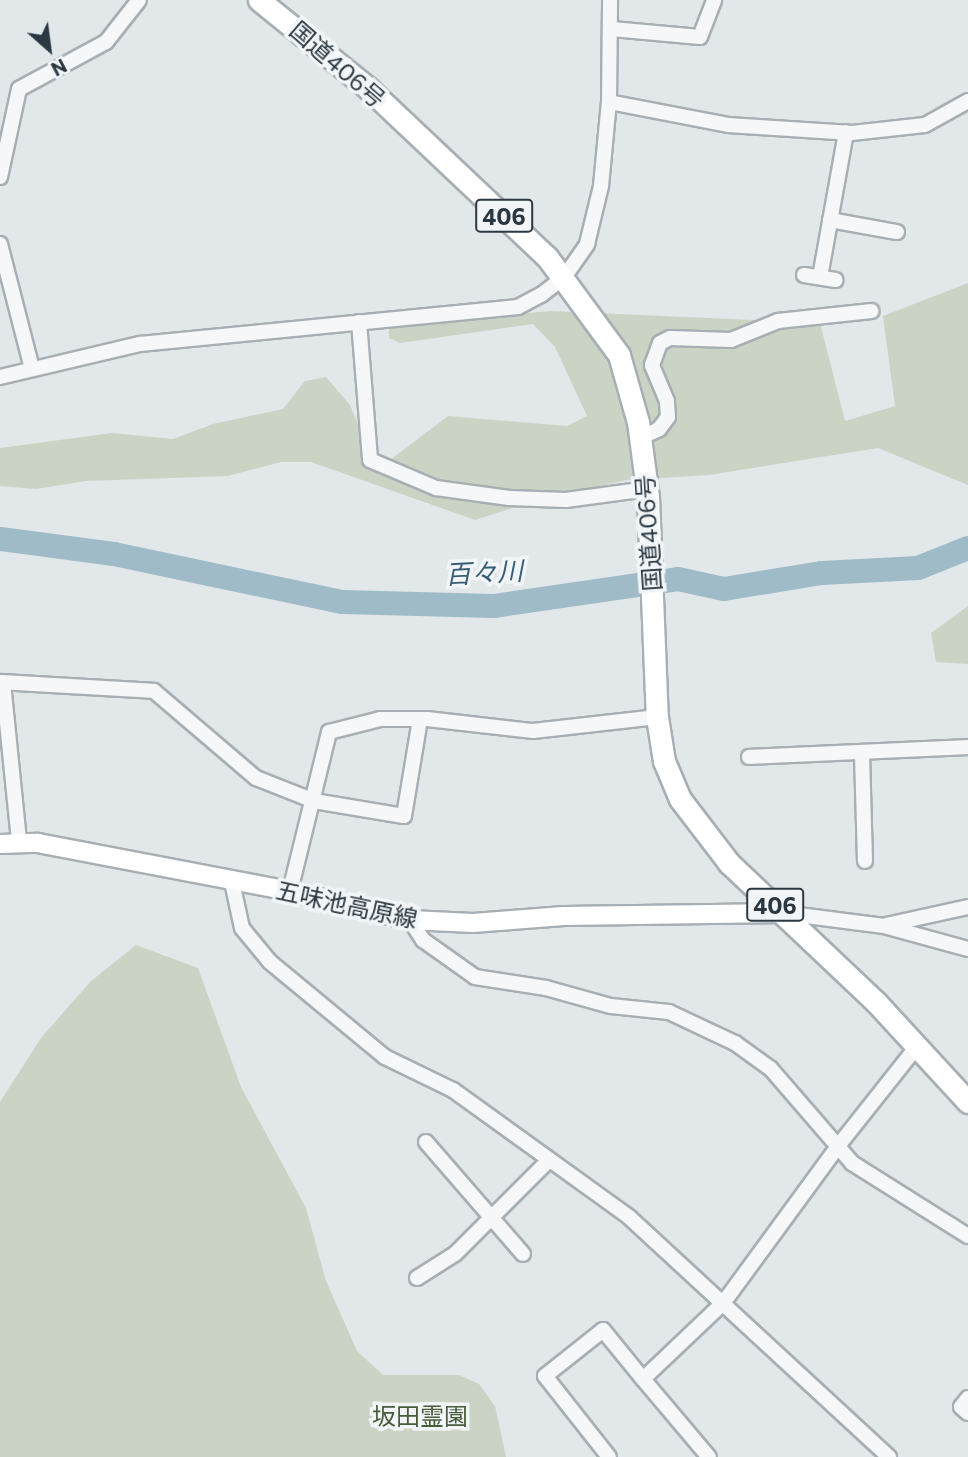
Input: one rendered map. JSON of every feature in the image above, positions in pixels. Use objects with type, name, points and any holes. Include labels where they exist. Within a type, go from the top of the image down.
[{"type":"highway","name":"国道406号","points":[[259,0],[368,88],[565,276],[619,355],[640,438],[648,493],[657,717],[664,761],[680,799],[729,863],[876,1002],[915,1049],[968,1102]]},
{"type":"main road","name":"五味池高原線","points":[[0,844],[19,841],[290,891],[410,920],[473,923],[564,916],[783,913]]},
{"type":"street","points":[[0,177],[19,89],[106,42],[139,0]]},
{"type":"street","points":[[0,377],[140,344],[518,307],[565,276],[590,232],[601,187],[609,102],[612,29],[610,0]]},
{"type":"street","points":[[612,29],[700,37],[714,0]]},
{"type":"street","points":[[609,102],[728,125],[846,132],[925,125],[968,101]]},
{"type":"street","points":[[820,277],[846,132]]},
{"type":"street","points":[[830,220],[897,232]]},
{"type":"street","points":[[0,244],[32,369]]},
{"type":"street","points":[[804,275],[836,280]]},
{"type":"street","points":[[640,438],[659,429],[668,418],[652,365],[660,343],[670,338],[731,340],[778,321],[871,311]]},
{"type":"street","points":[[359,322],[370,460],[436,488],[509,498],[566,500],[648,493]]},
{"type":"street","points":[[19,841],[2,682],[154,691],[256,778],[314,801],[404,816],[420,719]]},
{"type":"street","points":[[290,891],[329,732],[380,719],[420,719],[533,731],[657,717]]},
{"type":"street","points":[[749,757],[862,754],[968,747]]},
{"type":"street","points":[[862,754],[864,861]]},
{"type":"street","points":[[232,881],[242,928],[270,962],[385,1058],[453,1090],[629,1217],[889,1457]]},
{"type":"street","points":[[884,926],[968,907]]},
{"type":"street","points":[[783,913],[884,926],[968,949]]},
{"type":"street","points":[[410,920],[423,940],[475,977],[546,988],[611,1006],[669,1012],[724,1038],[771,1069],[838,1146],[871,1176],[968,1236]]},
{"type":"street","points":[[643,1379],[724,1303],[838,1146],[915,1049]]},
{"type":"street","points":[[426,1142],[495,1217],[523,1255]]},
{"type":"street","points":[[417,1278],[456,1254],[549,1160]]},
{"type":"street","points":[[609,1457],[545,1376],[603,1330],[709,1457]]},
{"type":"street","points":[[968,1398],[961,1407],[968,1413]]},
{"type":"green space","points":[[968,283],[968,485],[878,448],[709,475],[627,480],[541,499],[475,520],[311,462],[281,462],[228,476],[86,481],[36,489],[0,486],[0,448],[112,433],[173,439],[213,424],[283,409],[305,381],[326,377],[350,405],[377,470],[448,416],[567,426],[587,416],[555,347],[533,324],[400,343],[389,338],[389,326],[550,311],[820,323],[845,421],[895,406],[883,316]]},
{"type":"green space","points":[[968,606],[968,664],[936,662],[931,633]]},
{"type":"green space","name":"坂田霊園","points":[[136,945],[198,968],[241,1087],[306,1208],[326,1281],[357,1351],[383,1375],[459,1375],[479,1384],[495,1406],[506,1457],[0,1457],[0,1102],[41,1038],[91,981]]},
{"type":"waterway","name":"百々川","points":[[0,539],[114,554],[342,602],[494,606],[678,579],[724,589],[822,573],[918,568],[968,548]]}]
